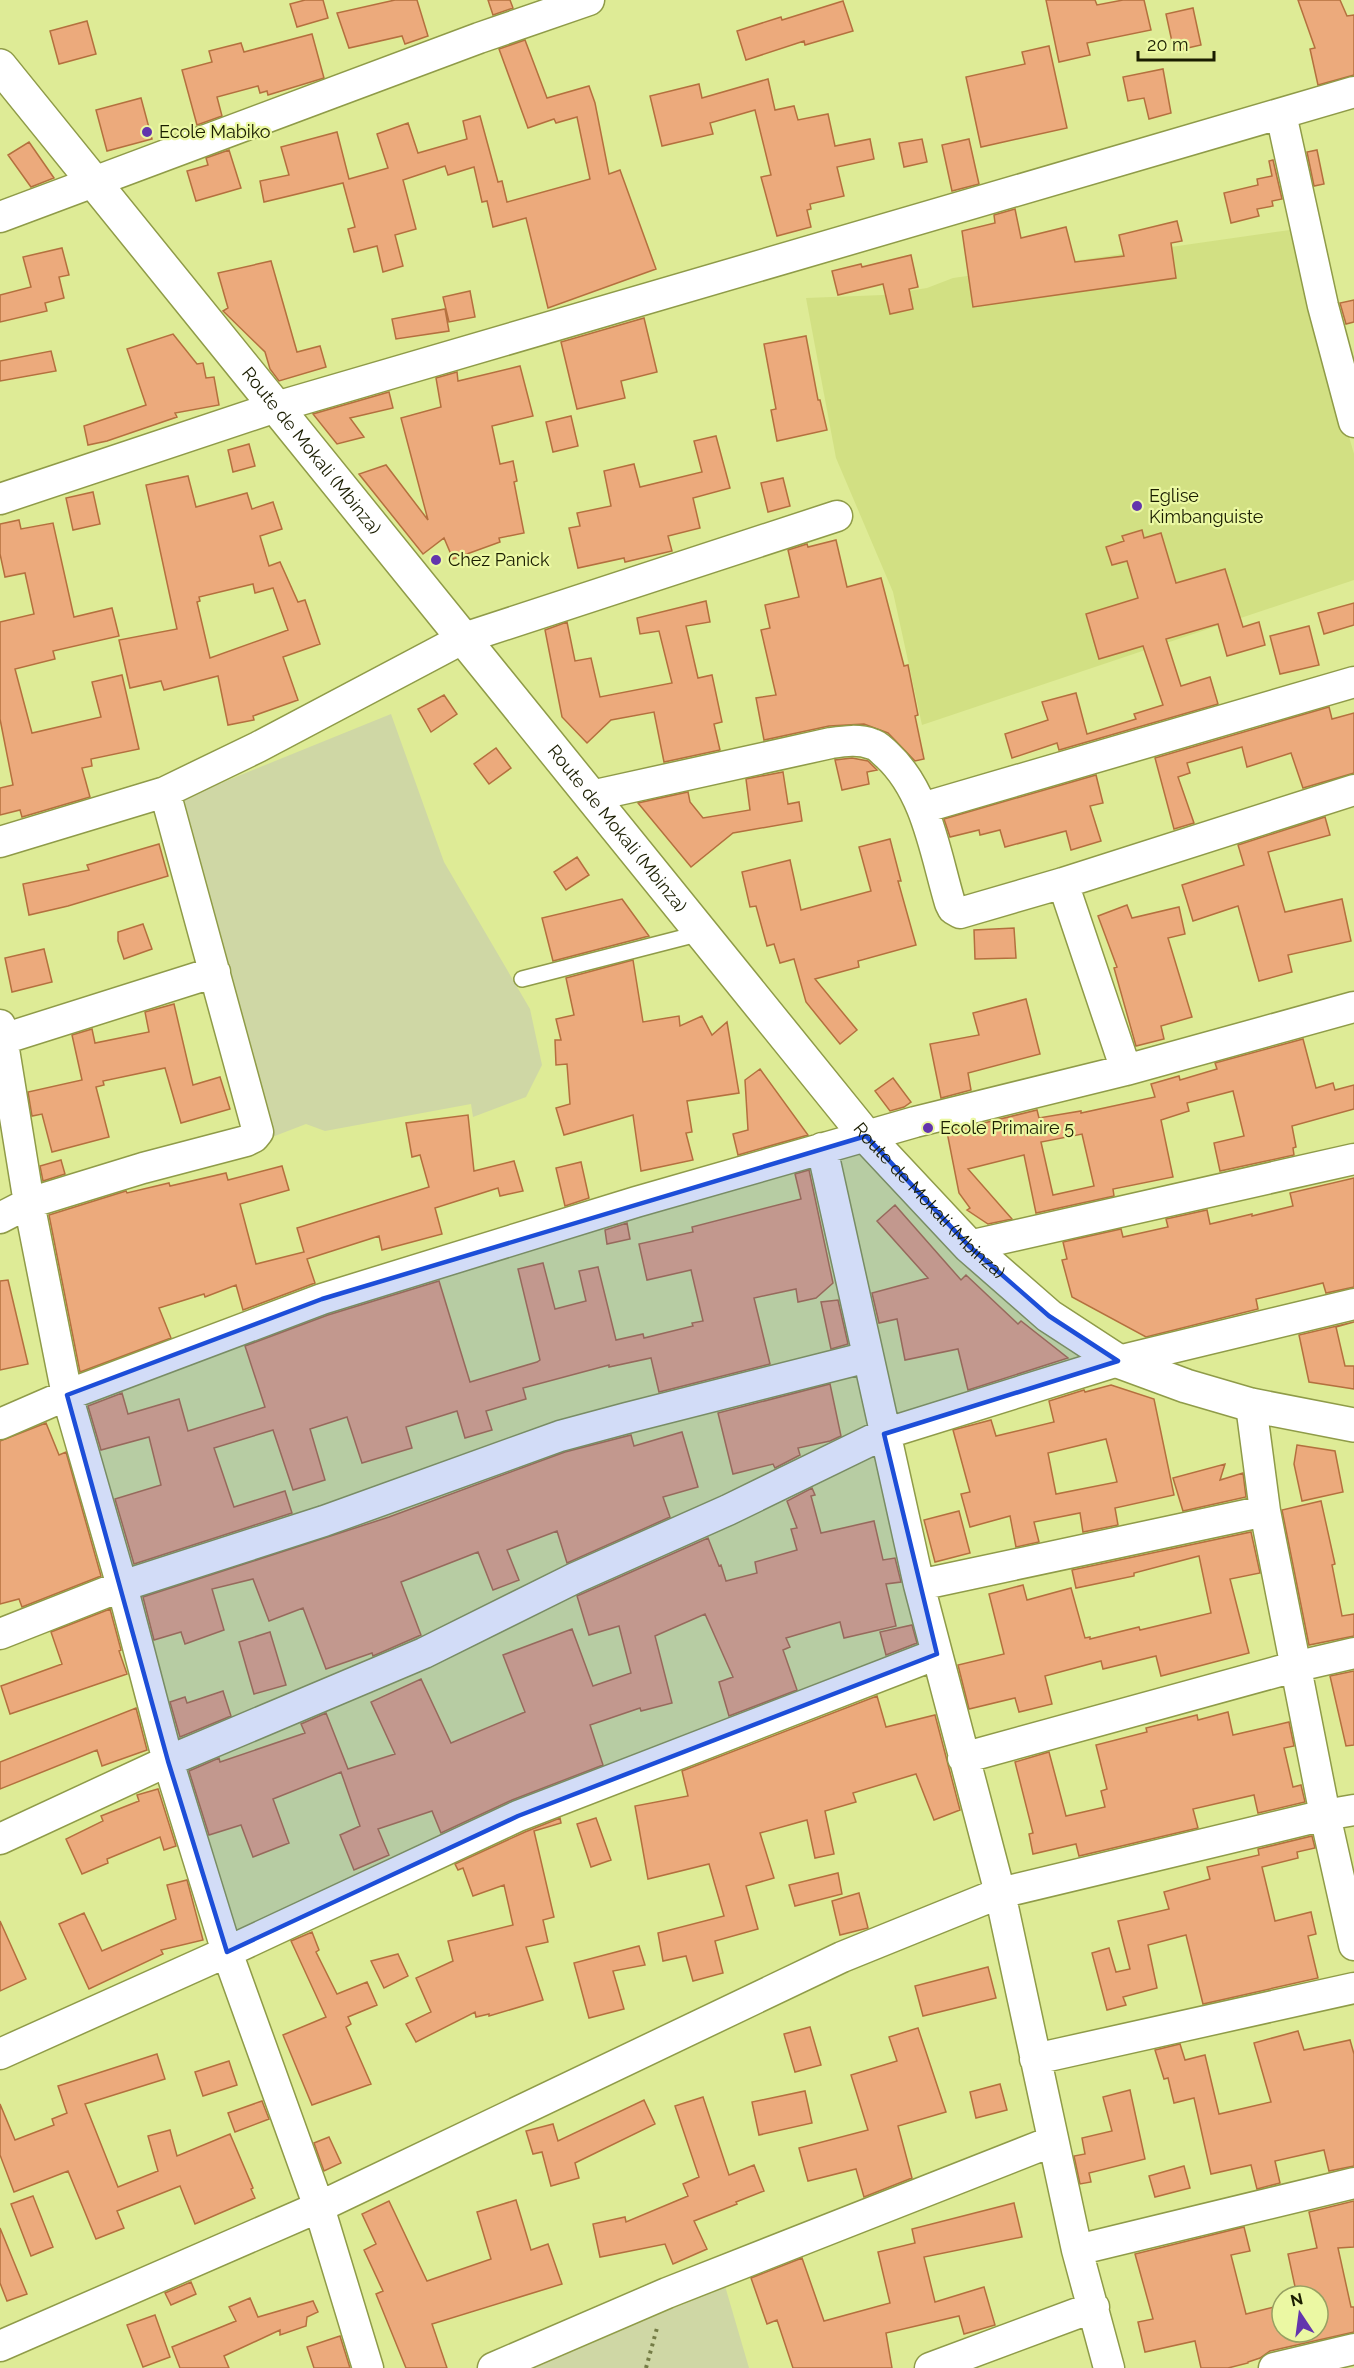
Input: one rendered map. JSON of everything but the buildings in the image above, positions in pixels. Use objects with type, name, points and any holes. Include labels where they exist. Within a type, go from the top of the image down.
[{"type":"street","points":[[0,217],[479,38],[589,0]]},
{"type":"street","name":"Route de Mokali (Mbinza)","points":[[0,66],[866,1136],[969,1245],[1049,1316],[1118,1361],[1186,1386],[1251,1405],[1354,1425]]},
{"type":"street","points":[[0,499],[276,407],[1354,93]]},
{"type":"street","points":[[1281,114],[1323,306],[1354,422]]},
{"type":"street","points":[[0,842],[165,792],[258,747],[464,638],[837,516]]},
{"type":"street","points":[[922,808],[1354,682]]},
{"type":"street","points":[[591,796],[831,743],[856,740],[875,744],[892,760],[911,785],[922,808],[953,909],[960,913],[1063,883],[1354,790]]},
{"type":"street","points":[[0,1218],[29,1203],[254,1137],[258,1132],[165,792]]},
{"type":"street","points":[[1063,883],[1126,1070]]},
{"type":"street","points":[[215,972],[1,1035],[29,1203],[67,1395],[122,1586],[168,1761],[227,1952],[319,2206],[368,2368]]},
{"type":"street","points":[[0,1424],[67,1395],[322,1299],[636,1202],[866,1136],[1126,1070],[1354,1007]]},
{"type":"street","points":[[822,1148],[919,1585],[1000,1893],[1077,2250],[1109,2368]]},
{"type":"street","points":[[969,1245],[1354,1159]]},
{"type":"street","points":[[0,1839],[168,1761],[424,1653],[575,1578],[728,1510],[884,1434],[1118,1361],[1354,1304]]},
{"type":"street","points":[[0,1634],[122,1586],[324,1521],[561,1436],[868,1358]]},
{"type":"street","points":[[1251,1405],[1265,1511],[1294,1667],[1354,1945]]},
{"type":"street","points":[[919,1585],[1265,1511]]},
{"type":"street","points":[[963,1758],[1294,1667],[1354,1653]]},
{"type":"street","points":[[0,2054],[227,1952],[518,1816],[937,1654]]},
{"type":"street","points":[[0,2346],[319,2206],[842,1957],[1000,1893],[1354,1810]]},
{"type":"street","points":[[1035,2059],[1354,1988]]},
{"type":"street","points":[[493,2368],[667,2293],[1053,2140]]},
{"type":"street","points":[[1077,2250],[1354,2183]]},
{"type":"street","points":[[930,2368],[1094,2307]]},
{"type":"street","points":[[1274,2368],[1354,2349]]},
{"type":"lane","points":[[522,979],[701,933]]},
{"type":"highlighted area","points":[[866,1136],[969,1246],[1049,1316],[1118,1361],[884,1434],[937,1654],[518,1816],[227,1952],[168,1761],[67,1395],[322,1299]]},
{"type":"shaded area","points":[[1290,230],[1354,454],[1354,580],[922,725],[893,592],[836,458],[806,298],[883,295],[927,288],[953,278]]},
{"type":"shaded area","points":[[391,714],[444,862],[530,1009],[542,1065],[526,1097],[473,1117],[471,1104],[325,1131],[306,1124],[267,1139],[174,802]]},
{"type":"shaded area","points":[[725,2286],[749,2368],[526,2368],[552,2357]]},
{"type":"place","name":"Ecole Mabiko","points":[[147,132]]},
{"type":"place","name":"Eglise Kimbanguiste","points":[[1137,506]]},
{"type":"place","name":"Chez Panick","points":[[436,560]]},
{"type":"place","name":"Ecole Primaire 5","points":[[928,1128]]}]
